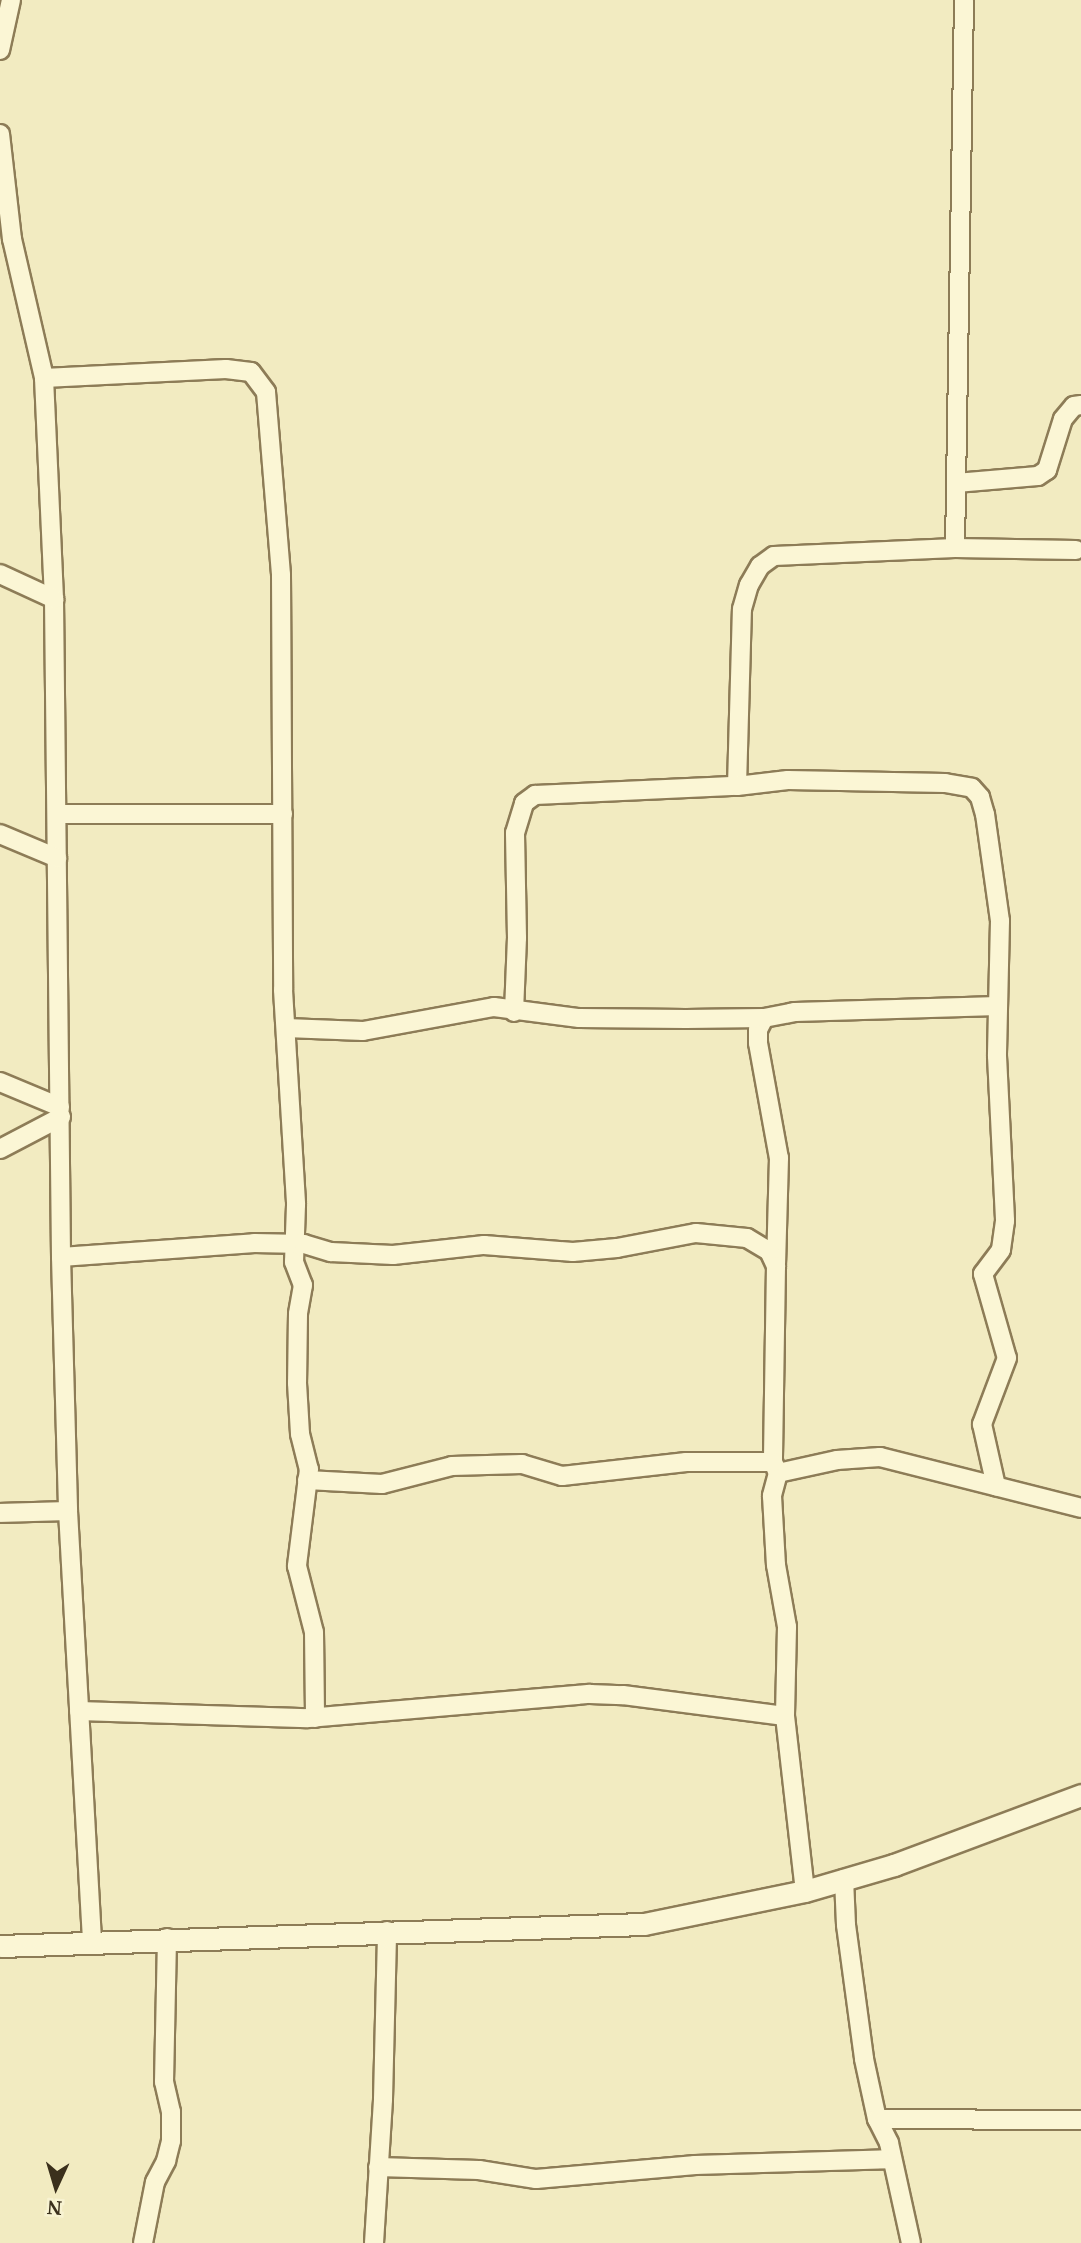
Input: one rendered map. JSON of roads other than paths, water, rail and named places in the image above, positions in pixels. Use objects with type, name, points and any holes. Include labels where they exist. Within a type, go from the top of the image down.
[{"type":"street","points":[[0,50],[11,0]]},
{"type":"street","points":[[955,548],[964,0]]},
{"type":"street","points":[[0,134],[6,242],[44,378],[54,599],[61,1257],[68,1511],[92,1942]]},
{"type":"street","points":[[44,378],[226,369],[251,372],[266,392],[281,575],[286,1028],[296,1205],[294,1262],[303,1285],[298,1314],[297,1383],[300,1434],[309,1469],[297,1566],[314,1632],[315,1718]]},
{"type":"street","points":[[956,483],[1038,476],[1047,470],[1063,419],[1074,406],[1081,405]]},
{"type":"street","points":[[737,786],[742,608],[749,585],[760,566],[774,556],[955,548],[1076,550]]},
{"type":"street","points":[[0,574],[54,599]]},
{"type":"street","points":[[514,1012],[517,938],[515,834],[524,803],[536,795],[553,792],[737,786],[788,780],[945,783],[972,788],[980,797],[985,814],[1000,921],[997,1056],[1004,1221],[1001,1250],[983,1274],[1007,1358],[982,1424],[996,1486]]},
{"type":"street","points":[[57,814],[283,814]]},
{"type":"street","points":[[0,834],[57,858]]},
{"type":"street","points":[[286,1028],[363,1031],[494,1007],[514,1012],[579,1018],[764,1018],[795,1012],[998,1006]]},
{"type":"street","points":[[764,1018],[758,1030],[758,1043],[779,1158],[776,1468],[772,1496],[776,1565],[787,1627],[785,1716],[805,1891]]},
{"type":"street","points":[[0,1082],[60,1112]]},
{"type":"street","points":[[0,1149],[60,1112]]},
{"type":"street","points":[[61,1257],[254,1244],[294,1244],[331,1252],[393,1255],[484,1245],[573,1252],[696,1233],[747,1238],[769,1251],[776,1266]]},
{"type":"street","points":[[307,1480],[382,1484],[452,1466],[522,1464],[562,1476],[686,1462],[776,1468],[880,1457],[1081,1508]]},
{"type":"street","points":[[0,1513],[68,1511]]},
{"type":"street","points":[[79,1711],[315,1718],[590,1694],[623,1695],[785,1716]]},
{"type":"street","points":[[0,1946],[167,1938],[644,1924],[805,1891],[894,1865],[1081,1794]]},
{"type":"street","points":[[844,1879],[846,1925],[864,2059],[877,2119],[889,2143],[911,2243]]},
{"type":"street","points":[[374,2243],[387,1931]]},
{"type":"street","points":[[143,2243],[155,2182],[166,2161],[171,2141],[171,2112],[164,2082],[167,1938]]},
{"type":"street","points":[[877,2119],[1081,2120]]},
{"type":"street","points":[[378,2167],[479,2170],[536,2179],[695,2165],[892,2159]]}]
